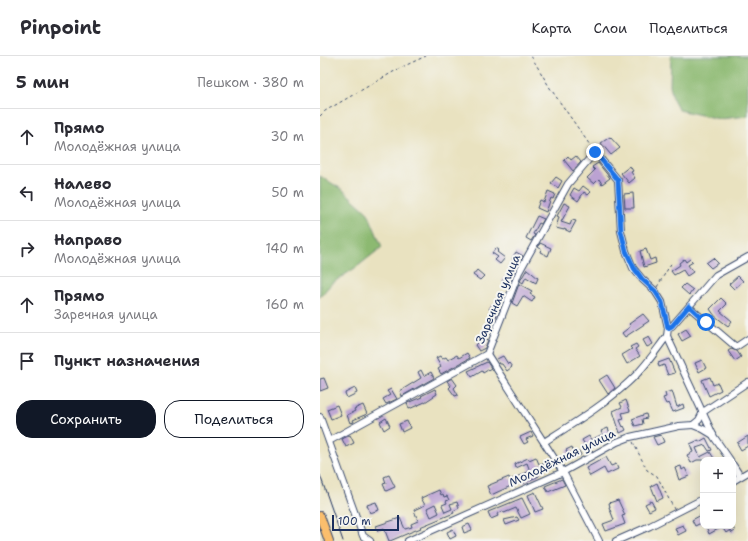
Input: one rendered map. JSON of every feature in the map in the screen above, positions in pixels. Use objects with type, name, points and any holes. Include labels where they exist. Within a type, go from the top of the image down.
[{"type":"main road","points":[[320,516],[329,541]]},
{"type":"street","points":[[595,152],[618,180],[621,231],[626,251],[634,268],[642,279],[655,291],[662,302],[668,328],[667,336],[714,437],[728,457]]},
{"type":"street","name":"Заречная улица","points":[[329,441],[487,354],[519,272],[568,184],[595,152]]},
{"type":"street","points":[[668,328],[672,326],[716,275],[748,257]]},
{"type":"street","points":[[689,306],[736,347],[748,339]]},
{"type":"street","name":"Молодёжная улица","points":[[544,442],[586,416],[617,392],[637,374],[667,336]]},
{"type":"street","points":[[487,354],[563,472],[599,541]]},
{"type":"street","points":[[714,437],[703,429],[693,425],[699,420],[703,412],[748,382]]},
{"type":"street","points":[[320,417],[364,536],[370,541]]},
{"type":"street","name":"Молодёжная улица","points":[[408,541],[563,472],[617,442],[630,437],[679,426],[693,425]]},
{"type":"street","points":[[736,470],[740,476]]},
{"type":"street","points":[[736,479],[748,472]]},
{"type":"street","points":[[616,541],[700,501]]},
{"type":"path","points":[[320,116],[325,111],[400,68],[426,56]]},
{"type":"path","points":[[532,56],[532,59],[550,88],[595,152]]},
{"type":"path","points":[[655,291],[672,262]]},
{"type":"path","points":[[630,437],[647,470],[657,476],[676,513]]},
{"type":"green space","points":[[671,56],[748,56],[748,116],[719,119],[679,110],[673,99],[670,85]]},
{"type":"green space","points":[[320,176],[343,190],[368,213],[382,247],[358,266],[331,284],[320,297]]},
{"type":"building","points":[[610,137],[620,148],[611,155],[601,143]]},
{"type":"building","points":[[568,156],[571,160],[576,156],[581,162],[573,171],[564,160]]},
{"type":"building","points":[[598,163],[610,178],[602,184],[599,179],[594,184],[587,178],[595,170],[592,167]]},
{"type":"building","points":[[630,166],[633,171],[631,172],[635,178],[629,183],[621,173]]},
{"type":"building","points":[[556,177],[562,181],[558,188],[551,183]]},
{"type":"building","points":[[583,186],[591,192],[588,195],[584,192],[578,201],[570,195],[574,188],[579,191]]},
{"type":"building","points":[[548,191],[555,194],[553,199],[551,198],[546,212],[537,208],[540,200],[544,202]]},
{"type":"building","points":[[633,193],[634,208],[625,208],[624,194]]},
{"type":"building","points":[[564,203],[570,206],[561,222],[570,225],[572,220],[576,221],[570,232],[564,229],[556,228],[559,217],[557,216]]},
{"type":"building","points":[[537,216],[544,219],[541,224],[539,223],[533,234],[535,235],[531,241],[526,238]]},
{"type":"building","points":[[540,243],[551,248],[548,256],[540,252],[541,249],[538,247]]},
{"type":"building","points":[[496,248],[499,250],[497,252],[505,258],[500,264],[495,260],[498,257],[492,253]]},
{"type":"building","points":[[646,249],[650,260],[655,258],[656,263],[644,267],[640,251]]},
{"type":"building","points":[[516,252],[523,256],[519,263],[512,259]]},
{"type":"building","points":[[713,258],[718,263],[711,268],[706,263]]},
{"type":"building","points":[[684,259],[686,262],[690,259],[693,262],[688,265],[693,272],[687,276],[683,270],[674,275],[671,271],[680,265],[679,263]]},
{"type":"building","points":[[515,265],[517,266],[509,286],[502,281]]},
{"type":"building","points":[[527,269],[538,278],[536,283],[526,277],[523,283],[520,281]]},
{"type":"building","points":[[477,270],[484,276],[480,280],[473,275]]},
{"type":"building","points":[[738,276],[743,281],[734,289],[729,284]]},
{"type":"building","points":[[519,284],[532,291],[530,294],[535,297],[532,302],[523,296],[517,306],[512,303]]},
{"type":"building","points":[[685,284],[693,290],[689,295],[681,288]]},
{"type":"building","points":[[721,298],[727,304],[720,311],[732,321],[728,326],[715,316],[710,309]]},
{"type":"building","points":[[493,304],[500,308],[494,321],[488,317],[492,312],[489,309]]},
{"type":"building","points":[[643,314],[649,321],[625,337],[622,333],[631,326],[629,324]]},
{"type":"building","points":[[686,329],[691,336],[682,341],[678,334]]},
{"type":"building","points":[[649,337],[653,344],[647,347],[643,340]]},
{"type":"building","points":[[487,339],[485,348],[479,351],[475,345],[481,341],[482,343]]},
{"type":"building","points":[[636,344],[638,347],[635,349],[640,356],[627,364],[622,355],[632,349],[630,347]]},
{"type":"building","points":[[731,349],[737,351],[741,357],[735,361],[728,351]]},
{"type":"building","points":[[467,353],[470,358],[441,374],[438,369],[441,367],[436,358],[440,356],[442,359],[446,357],[448,360],[457,355],[459,358]]},
{"type":"building","points":[[503,356],[512,367],[507,371],[497,359]]},
{"type":"building","points":[[669,359],[675,373],[668,375],[664,365],[659,367],[658,363]]},
{"type":"building","points":[[702,360],[706,368],[699,372],[695,363]]},
{"type":"building","points":[[487,362],[491,368],[472,377],[468,371]]},
{"type":"building","points":[[421,370],[424,376],[431,372],[434,378],[402,396],[400,391],[421,378],[418,372]]},
{"type":"building","points":[[607,375],[615,388],[608,394],[599,380]]},
{"type":"building","points":[[710,377],[713,385],[718,383],[721,390],[709,396],[702,380]]},
{"type":"building","points":[[324,378],[328,388],[320,391],[320,379]]},
{"type":"building","points":[[452,378],[457,385],[454,388],[458,395],[455,396],[449,388],[451,386],[447,381]]},
{"type":"building","points":[[355,388],[357,393],[347,398],[345,393]]},
{"type":"building","points":[[391,389],[397,399],[386,404],[383,399],[390,395],[387,391]]},
{"type":"building","points":[[435,389],[437,394],[425,402],[409,409],[407,403],[422,397],[421,396]]},
{"type":"building","points":[[672,391],[677,407],[683,404],[684,408],[673,412],[669,403],[666,404],[663,398],[666,397],[665,393]]},
{"type":"building","points":[[626,400],[630,411],[622,413],[624,419],[620,420],[626,430],[620,433],[613,411],[622,407],[620,403]]},
{"type":"building","points":[[337,405],[341,415],[331,419],[327,409]]},
{"type":"building","points":[[363,405],[367,414],[353,420],[354,422],[350,423],[347,415],[355,411],[354,409]]},
{"type":"building","points":[[646,414],[647,418],[642,419],[643,424],[635,426],[632,419]]},
{"type":"building","points":[[386,418],[390,426],[384,430],[380,422]]},
{"type":"building","points":[[407,421],[410,428],[402,432],[399,424]]},
{"type":"building","points":[[608,428],[611,436],[587,448],[582,440],[589,436],[591,440],[603,434],[601,431]]},
{"type":"building","points":[[531,432],[533,436],[526,439],[528,442],[524,444],[520,437]]},
{"type":"building","points":[[350,435],[354,443],[346,447],[342,439]]},
{"type":"building","points":[[661,435],[664,442],[657,445],[653,437]]},
{"type":"building","points":[[748,436],[748,446],[741,450],[737,443]]},
{"type":"building","points":[[706,438],[712,450],[709,451],[705,445],[696,448],[700,460],[691,463],[687,455],[693,452],[690,444],[699,440],[699,442]]},
{"type":"building","points":[[572,447],[574,453],[579,451],[581,455],[570,459],[566,450]]},
{"type":"building","points":[[710,452],[713,457],[700,457]]},
{"type":"building","points":[[536,457],[539,464],[543,463],[546,470],[538,473],[539,476],[523,483],[522,481],[491,495],[487,486],[509,477],[510,480],[530,471],[527,463],[516,468],[515,464],[528,458],[529,460]]},
{"type":"building","points":[[606,457],[611,466],[616,464],[618,469],[607,474],[604,468],[590,476],[586,468]]},
{"type":"building","points":[[681,466],[682,470],[685,468],[689,476],[679,480],[675,468]]},
{"type":"building","points":[[389,475],[395,487],[386,491],[383,484],[386,483],[384,477]]},
{"type":"building","points":[[562,479],[565,485],[548,492],[545,486]]},
{"type":"building","points":[[657,483],[663,498],[657,501],[651,486]]},
{"type":"building","points":[[439,490],[441,495],[443,494],[444,497],[447,496],[449,500],[446,501],[447,503],[442,505],[445,512],[452,509],[450,504],[457,502],[459,508],[453,511],[454,513],[390,541],[384,528],[378,531],[376,526],[400,518],[405,529],[412,527],[411,524],[418,521],[414,510],[425,505],[421,498]],"holes":[[[435,504],[439,513],[431,517],[427,508]]]},
{"type":"building","points":[[535,492],[543,509],[535,512],[528,495]]},
{"type":"building","points":[[522,498],[530,514],[521,518],[516,508],[504,513],[503,511],[497,514],[498,516],[491,519],[488,512]]},
{"type":"building","points":[[618,500],[625,515],[622,516],[625,524],[606,531],[603,524],[614,520],[609,503]]},
{"type":"building","points":[[651,501],[655,508],[649,511],[645,504]]},
{"type":"building","points":[[376,502],[379,510],[370,513],[367,505]]},
{"type":"building","points":[[700,516],[700,524],[695,526],[692,520]]},
{"type":"building","points":[[517,517],[519,520],[506,525],[504,520]]},
{"type":"building","points":[[469,524],[472,530],[464,533],[462,527]]},
{"type":"building","points":[[683,525],[686,531],[678,535],[675,528]]},
{"type":"building","points":[[453,529],[456,536],[450,539],[447,532]]},
{"type":"building","points":[[707,529],[718,529],[709,534]]},
{"type":"building","points":[[723,529],[734,529],[735,531],[732,533],[730,530],[726,533]]},
{"type":"tram line","points":[[320,475],[343,541]]},
{"type":"route","points":[[595,152],[618,180],[621,231],[626,251],[634,268],[642,279],[655,291],[662,302],[668,328],[672,326],[689,306],[706,322]]}]
